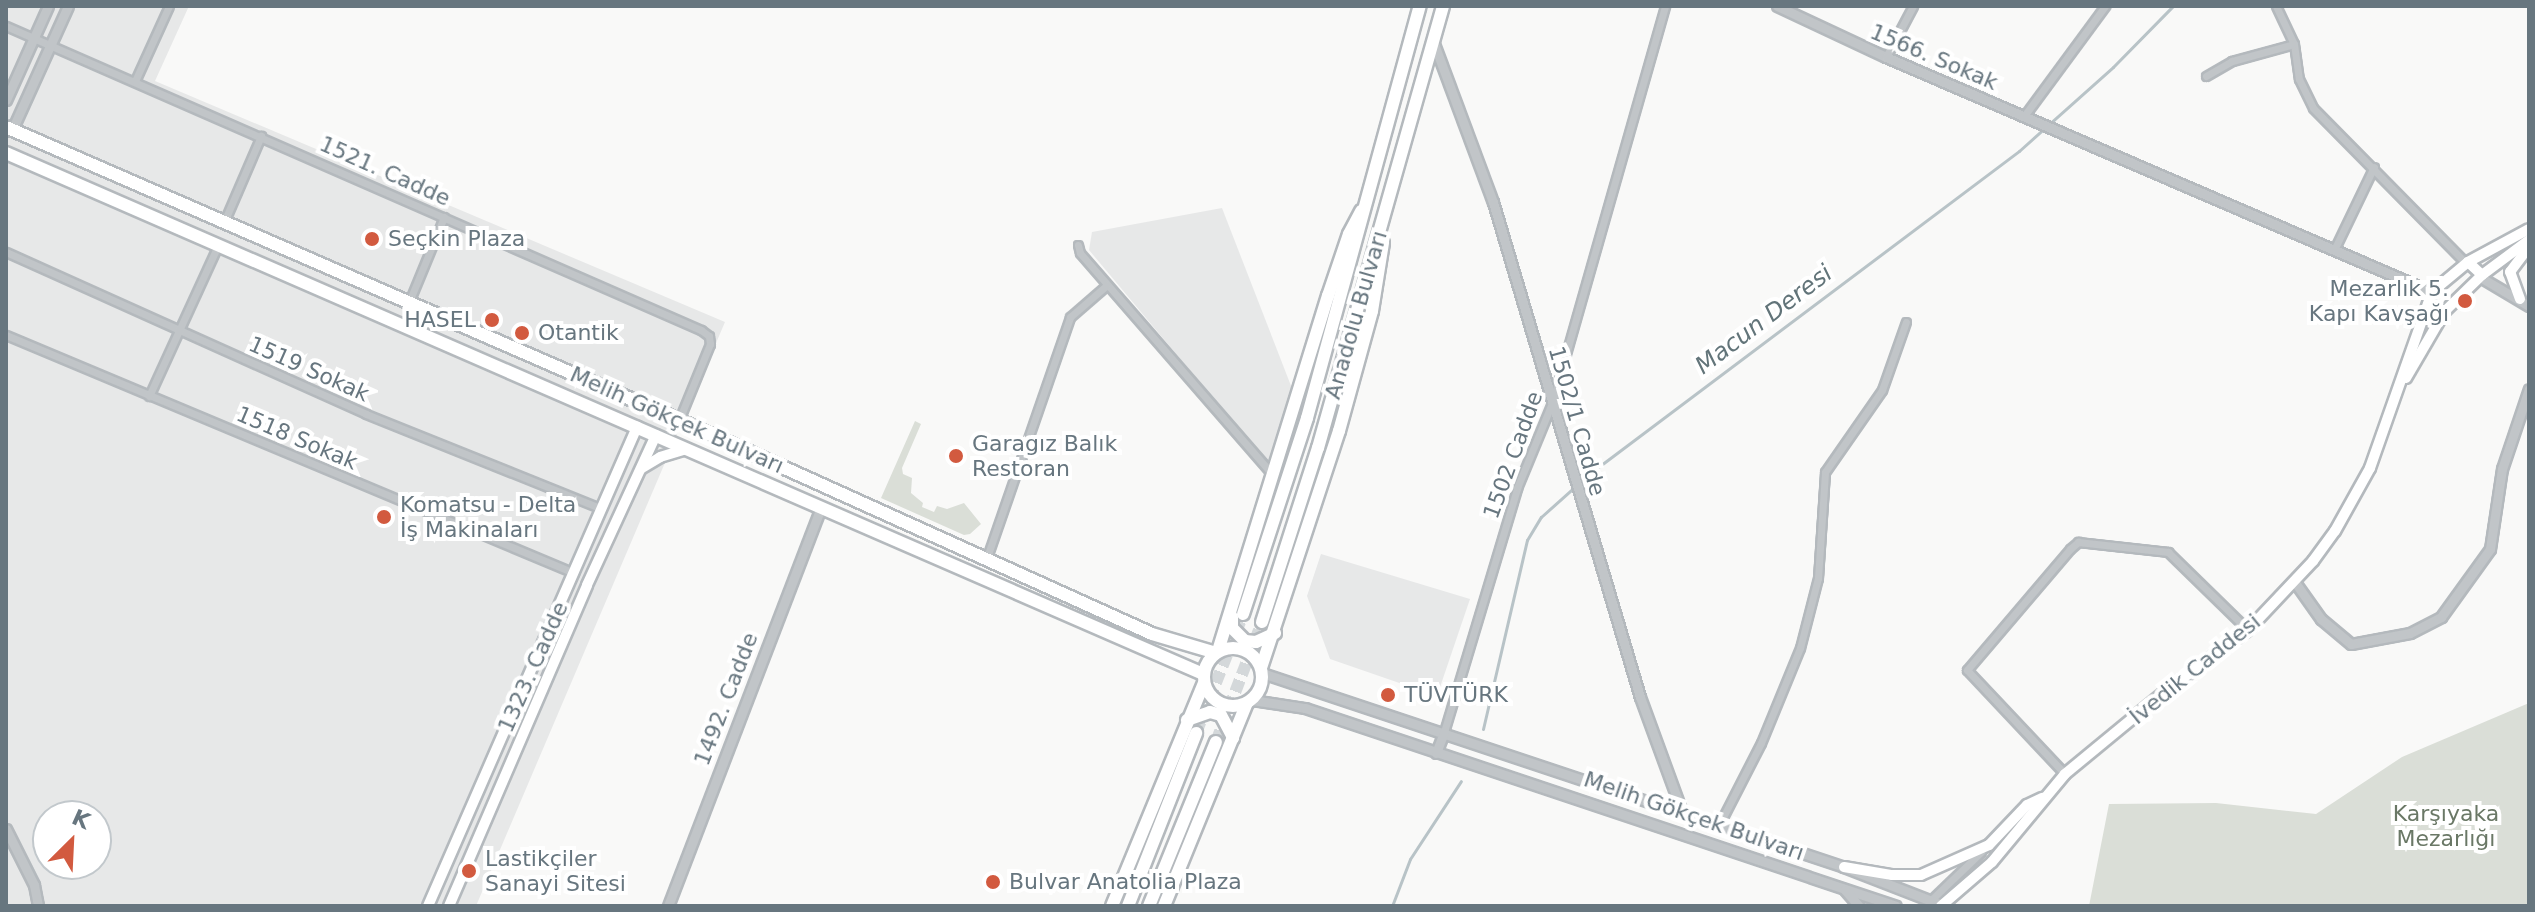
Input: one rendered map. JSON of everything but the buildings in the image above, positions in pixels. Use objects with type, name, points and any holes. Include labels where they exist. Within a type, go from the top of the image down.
[{"type":"main road","name":"Anadolu Bulvarı","points":[[1237,612],[1298,448],[1420,6]]},
{"type":"main road","name":"Anadolu Bulvarı","points":[[1262,622],[1318,448],[1443,6]]},
{"type":"main road","name":"Melih Gökçek Bulvarı","points":[[8,131],[679,420],[1152,634],[1217,652]]},
{"type":"main road","name":"Melih Gökçek Bulvarı","points":[[6,153],[821,507],[1203,678]]},
{"type":"main road","points":[[1275,633],[1256,642],[1245,641],[1232,628],[1273,475],[1349,234],[1371,191]]},
{"type":"main road","points":[[1164,906],[1233,738],[1262,683],[1262,670],[1372,311],[1387,208]]},
{"type":"main road","name":"İvedik Caddesi","points":[[1934,904],[1992,862],[2065,774],[2167,690],[2248,630],[2294,581],[2335,531],[2370,468],[2431,295],[2467,262],[2529,229]]},
{"type":"main road","name":"İvedik Caddesi","points":[[2396,394],[2445,311],[2481,276],[2529,240]]},
{"type":"main road","points":[[2524,303],[2510,272],[2529,247]]},
{"type":"main road","points":[[2467,262],[2481,276]]},
{"type":"main road","points":[[2431,295],[2438,309],[2445,311]]},
{"type":"main road","points":[[637,427],[647,406]]},
{"type":"main road","points":[[449,906],[665,414]]},
{"type":"main road","name":"1323. Cadde","points":[[428,906],[637,427]]},
{"type":"main road","points":[[640,469],[660,457],[686,449]]},
{"type":"main road","points":[[1112,906],[1203,678],[1237,612]]},
{"type":"main road","points":[[1217,652],[1244,650],[1262,670]]},
{"type":"main road","points":[[1203,678],[1213,699],[1221,704],[1239,706],[1250,701]]},
{"type":"main road","points":[[1187,720],[1210,712],[1221,715],[1233,738]]},
{"type":"main road","points":[[1128,906],[1196,733]]},
{"type":"main road","points":[[1149,906],[1216,742]]},
{"type":"main road","points":[[1844,867],[1892,875],[1921,875],[1989,845],[2027,805],[2047,795]]},
{"type":"main road","points":[[440,878],[458,885]]},
{"type":"street","points":[[6,100],[48,6]]},
{"type":"street","points":[[8,131],[68,6]]},
{"type":"street","points":[[135,81],[169,6]]},
{"type":"street","name":"1502 Cadde","points":[[1444,732],[1517,488],[1552,403],[1665,6]]},
{"type":"street","name":"1566. Sokak","points":[[1777,6],[1886,57],[2334,250],[2431,295]]},
{"type":"street","points":[[1886,57],[1913,6]]},
{"type":"street","points":[[2029,118],[2105,6]]},
{"type":"street","points":[[2276,6],[2294,44],[2299,79],[2313,108],[2467,262]]},
{"type":"street","name":"1521. Cadde","points":[[6,26],[706,333],[710,344],[679,420]]},
{"type":"street","name":"1502/1 Cadde","points":[[1433,41],[1493,202],[1640,697],[1682,812]]},
{"type":"street","points":[[2206,76],[2232,61],[2294,44]]},
{"type":"street","points":[[224,222],[261,136]]},
{"type":"street","points":[[2334,250],[2374,167]]},
{"type":"street","points":[[409,302],[444,217]]},
{"type":"street","points":[[149,396],[218,245]]},
{"type":"street","points":[[1078,245],[1080,253],[1107,285],[1273,475]]},
{"type":"street","name":"1519 Sokak","points":[[6,252],[366,414],[602,509]]},
{"type":"street","points":[[2481,276],[2524,303]]},
{"type":"street","points":[[986,560],[1070,317],[1107,285]]},
{"type":"street","points":[[1719,825],[1761,743],[1800,648],[1818,578],[1825,472],[1882,390],[1906,322]]},
{"type":"street","name":"1518 Sokak","points":[[6,335],[574,573]]},
{"type":"street","points":[[2294,581],[2321,619],[2351,644],[2410,633],[2441,617],[2490,549],[2502,469],[2529,389]]},
{"type":"street","name":"1492. Cadde","points":[[668,906],[717,771],[821,507]]},
{"type":"street","points":[[2065,774],[1967,670],[2078,542],[2168,552],[2248,630]]},
{"type":"street","name":"Melih Gökçek Bulvarı","points":[[1262,670],[1844,867],[1934,904]]},
{"type":"street","name":"Melih Gökçek Bulvarı","points":[[1250,701],[1305,708],[1896,906]]},
{"type":"street","points":[[1436,753],[1444,732]]},
{"type":"street","points":[[6,829],[34,885],[38,906]]},
{"type":"street","points":[[1934,904],[1989,845]]},
{"type":"street","points":[[1835,884],[1854,897],[1859,906]]},
{"type":"shaded area","points":[[6,6],[189,6],[155,81],[725,322],[476,906],[6,906]]},
{"type":"shaded area","points":[[1222,208],[1293,391],[1270,466],[1089,250],[1092,232]]},
{"type":"shaded area","points":[[1321,554],[1470,599],[1437,696],[1330,659],[1307,596]]},
{"type":"green space","points":[[915,421],[921,424],[902,468],[903,474],[912,478],[911,493],[923,503],[922,507],[934,512],[937,506],[947,509],[964,503],[981,524],[970,534],[964,535],[881,498]]},
{"type":"green space","name":"Karşıyaka Mezarlığı","points":[[2529,703],[2529,906],[2089,906],[2109,804],[2216,803],[2316,814],[2402,757]]},
{"type":"waterway","name":"Macun Deresi","points":[[1483,729],[1527,540],[1541,517],[1589,474],[2019,151],[2113,67],[2173,6]]},
{"type":"waterway","name":"Macun Deresi","points":[[1392,906],[1410,859],[1461,781]]},
{"type":"tunnel","points":[[1196,733],[1243,614]]},
{"type":"tunnel","points":[[1216,742],[1262,622]]},
{"type":"place","name":"Seçkin Plaza","points":[[372,239]]},
{"type":"place","name":"Mezarlık 5. Kapı Kavşağı","points":[[2465,301]]},
{"type":"place","name":"HASEL","points":[[492,320]]},
{"type":"place","name":"Otantik","points":[[522,333]]},
{"type":"place","name":"Garagız Balık Restoran","points":[[956,456]]},
{"type":"place","name":"Komatsu - Delta İş Makinaları","points":[[384,517]]},
{"type":"place","name":"TÜVTÜRK","points":[[1388,695]]},
{"type":"place","name":"Lastikçiler Sanayi Sitesi","points":[[469,871]]},
{"type":"place","name":"Bulvar Anatolia Plaza","points":[[993,882]]}]
